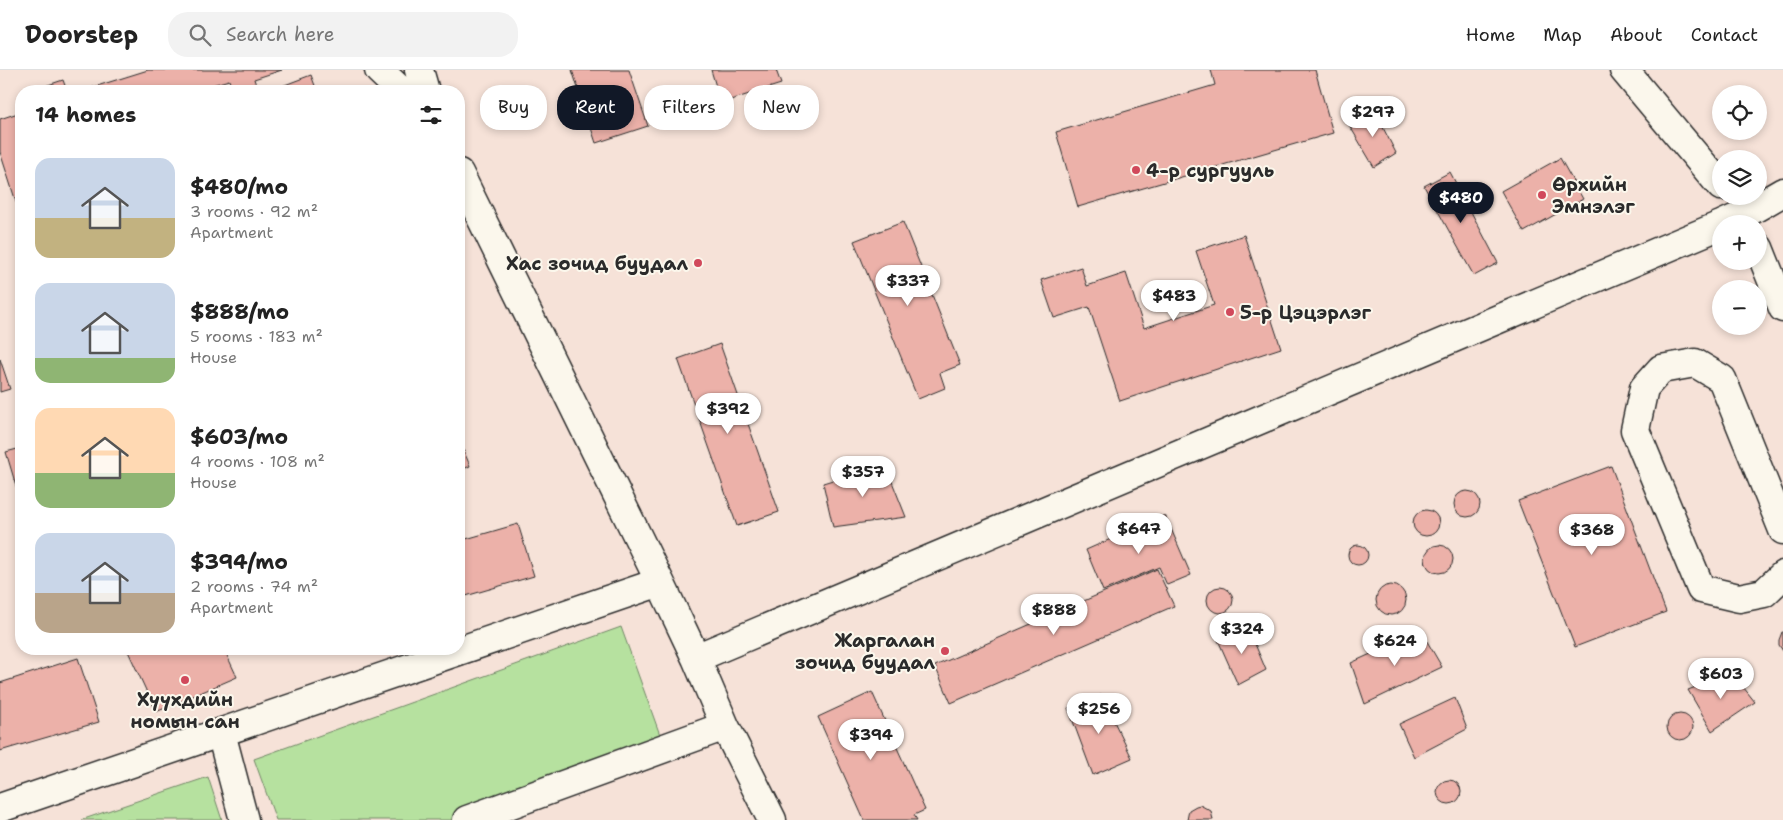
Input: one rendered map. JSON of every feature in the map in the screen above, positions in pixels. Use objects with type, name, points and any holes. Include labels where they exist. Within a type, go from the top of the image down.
[{"type":"street","points":[[379,70],[395,85]]},
{"type":"street","points":[[419,70],[423,85]]},
{"type":"street","points":[[1624,70],[1712,175]]},
{"type":"street","points":[[465,185],[660,582],[696,658],[725,726],[772,820]]},
{"type":"street","points":[[1738,215],[1783,192]]},
{"type":"street","points":[[696,658],[1712,226]]},
{"type":"street","points":[[1767,268],[1783,308]]},
{"type":"street","points":[[1783,530],[1722,379],[1695,363],[1661,368],[1644,388],[1635,430],[1700,589],[1738,598],[1764,593],[1783,574]]},
{"type":"street","points":[[465,649],[660,582]]},
{"type":"street","points":[[0,808],[448,655]]},
{"type":"street","points":[[467,820],[725,726]]},
{"type":"street","points":[[221,733],[244,820]]},
{"type":"green space","points":[[621,627],[664,746],[457,820],[276,820],[254,759]]},
{"type":"green space","points":[[208,777],[222,820],[81,820]]},
{"type":"building","points":[[148,70],[282,70],[254,79],[256,85],[231,85],[229,80],[212,85],[100,85]]},
{"type":"building","points":[[572,70],[629,70],[644,114],[644,127],[596,143],[592,130],[634,130],[634,85],[577,85]]},
{"type":"building","points":[[711,70],[776,70],[781,84],[744,85],[744,96],[734,99],[734,85],[716,85]]},
{"type":"building","name":"4-р сургууль","points":[[1211,70],[1315,70],[1333,133],[1078,207],[1056,132],[1215,85]]},
{"type":"building","points":[[311,75],[315,85],[285,85]]},
{"type":"building","points":[[63,80],[65,85],[48,85]]},
{"type":"building","points":[[1374,110],[1396,153],[1374,167],[1348,123]]},
{"type":"building","points":[[15,114],[15,199],[0,152],[0,119]]},
{"type":"building","name":"Өрхийн Эмнэлэг","points":[[1560,158],[1583,199],[1524,232],[1501,191]]},
{"type":"building","points":[[1450,172],[1498,263],[1474,276],[1424,186]]},
{"type":"building","points":[[903,222],[960,365],[940,373],[945,388],[918,399],[854,241]]},
{"type":"building","name":"5-р Цэцэрлэг","points":[[1244,235],[1281,348],[1120,401],[1089,307],[1054,318],[1041,280],[1081,267],[1087,286],[1126,273],[1144,328],[1214,305],[1196,251]]},
{"type":"building","points":[[720,344],[779,512],[737,526],[678,359]]},
{"type":"building","points":[[0,359],[10,389],[0,392]]},
{"type":"building","points":[[15,450],[15,482],[6,452]]},
{"type":"building","points":[[465,454],[470,466],[465,468]]},
{"type":"building","points":[[885,464],[906,517],[833,527],[823,483]]},
{"type":"building","points":[[1611,466],[1666,612],[1575,647],[1518,501]]},
{"type":"building","points":[[1467,491],[1476,495],[1480,504],[1476,513],[1467,517],[1458,513],[1454,504],[1458,495]]},
{"type":"building","points":[[1426,510],[1435,514],[1439,523],[1435,532],[1426,536],[1417,532],[1413,523],[1417,514]]},
{"type":"building","points":[[1165,515],[1191,575],[1167,585],[1159,567],[1103,591],[1086,550]]},
{"type":"building","points":[[518,524],[534,576],[465,596],[465,539]]},
{"type":"building","points":[[1358,545],[1365,548],[1368,555],[1365,562],[1358,565],[1351,562],[1348,555],[1351,548]]},
{"type":"building","points":[[1439,545],[1449,549],[1453,559],[1449,569],[1439,573],[1429,569],[1425,559],[1429,549]]},
{"type":"building","points":[[1157,569],[1174,606],[951,703],[935,666]]},
{"type":"building","points":[[1391,585],[1402,589],[1406,600],[1402,611],[1391,615],[1380,611],[1376,600],[1380,589]]},
{"type":"building","points":[[1220,587],[1229,591],[1233,600],[1229,609],[1220,613],[1211,609],[1207,600],[1211,591]]},
{"type":"building","points":[[1247,625],[1266,670],[1238,685],[1218,640]]},
{"type":"building","points":[[1421,631],[1442,667],[1365,704],[1351,663]]},
{"type":"building","points":[[1783,632],[1783,651],[1779,645]]},
{"type":"building","name":"Хүүхдийн номын сан","points":[[130,655],[227,655],[237,677],[156,712]]},
{"type":"building","points":[[78,658],[99,722],[0,751],[0,683]]},
{"type":"building","points":[[1732,673],[1755,702],[1712,731],[1688,690]]},
{"type":"building","points":[[872,692],[925,810],[914,815],[917,820],[864,820],[818,717]]},
{"type":"building","points":[[1101,695],[1132,758],[1093,775],[1068,708]]},
{"type":"building","points":[[1455,698],[1467,729],[1414,757],[1399,724]]},
{"type":"building","points":[[1680,714],[1689,718],[1693,727],[1689,736],[1680,740],[1671,736],[1667,727],[1671,718]]},
{"type":"building","points":[[1444,780],[1454,780],[1461,787],[1461,797],[1454,804],[1444,804],[1437,797],[1437,787]]},
{"type":"building","points":[[1200,805],[1211,811],[1213,820],[1187,820],[1189,810]]},
{"type":"place","name":"4-р сургууль","points":[[1136,170]]},
{"type":"place","name":"Өрхийн Эмнэлэг","points":[[1542,195]]},
{"type":"place","name":"Хас зочид буудал","points":[[698,263]]},
{"type":"place","name":"5-р Цэцэрлэг","points":[[1230,312]]},
{"type":"place","name":"Жаргалан зочид буудал","points":[[945,651]]},
{"type":"place","name":"Хүүхдийн номын сан","points":[[185,680]]}]
